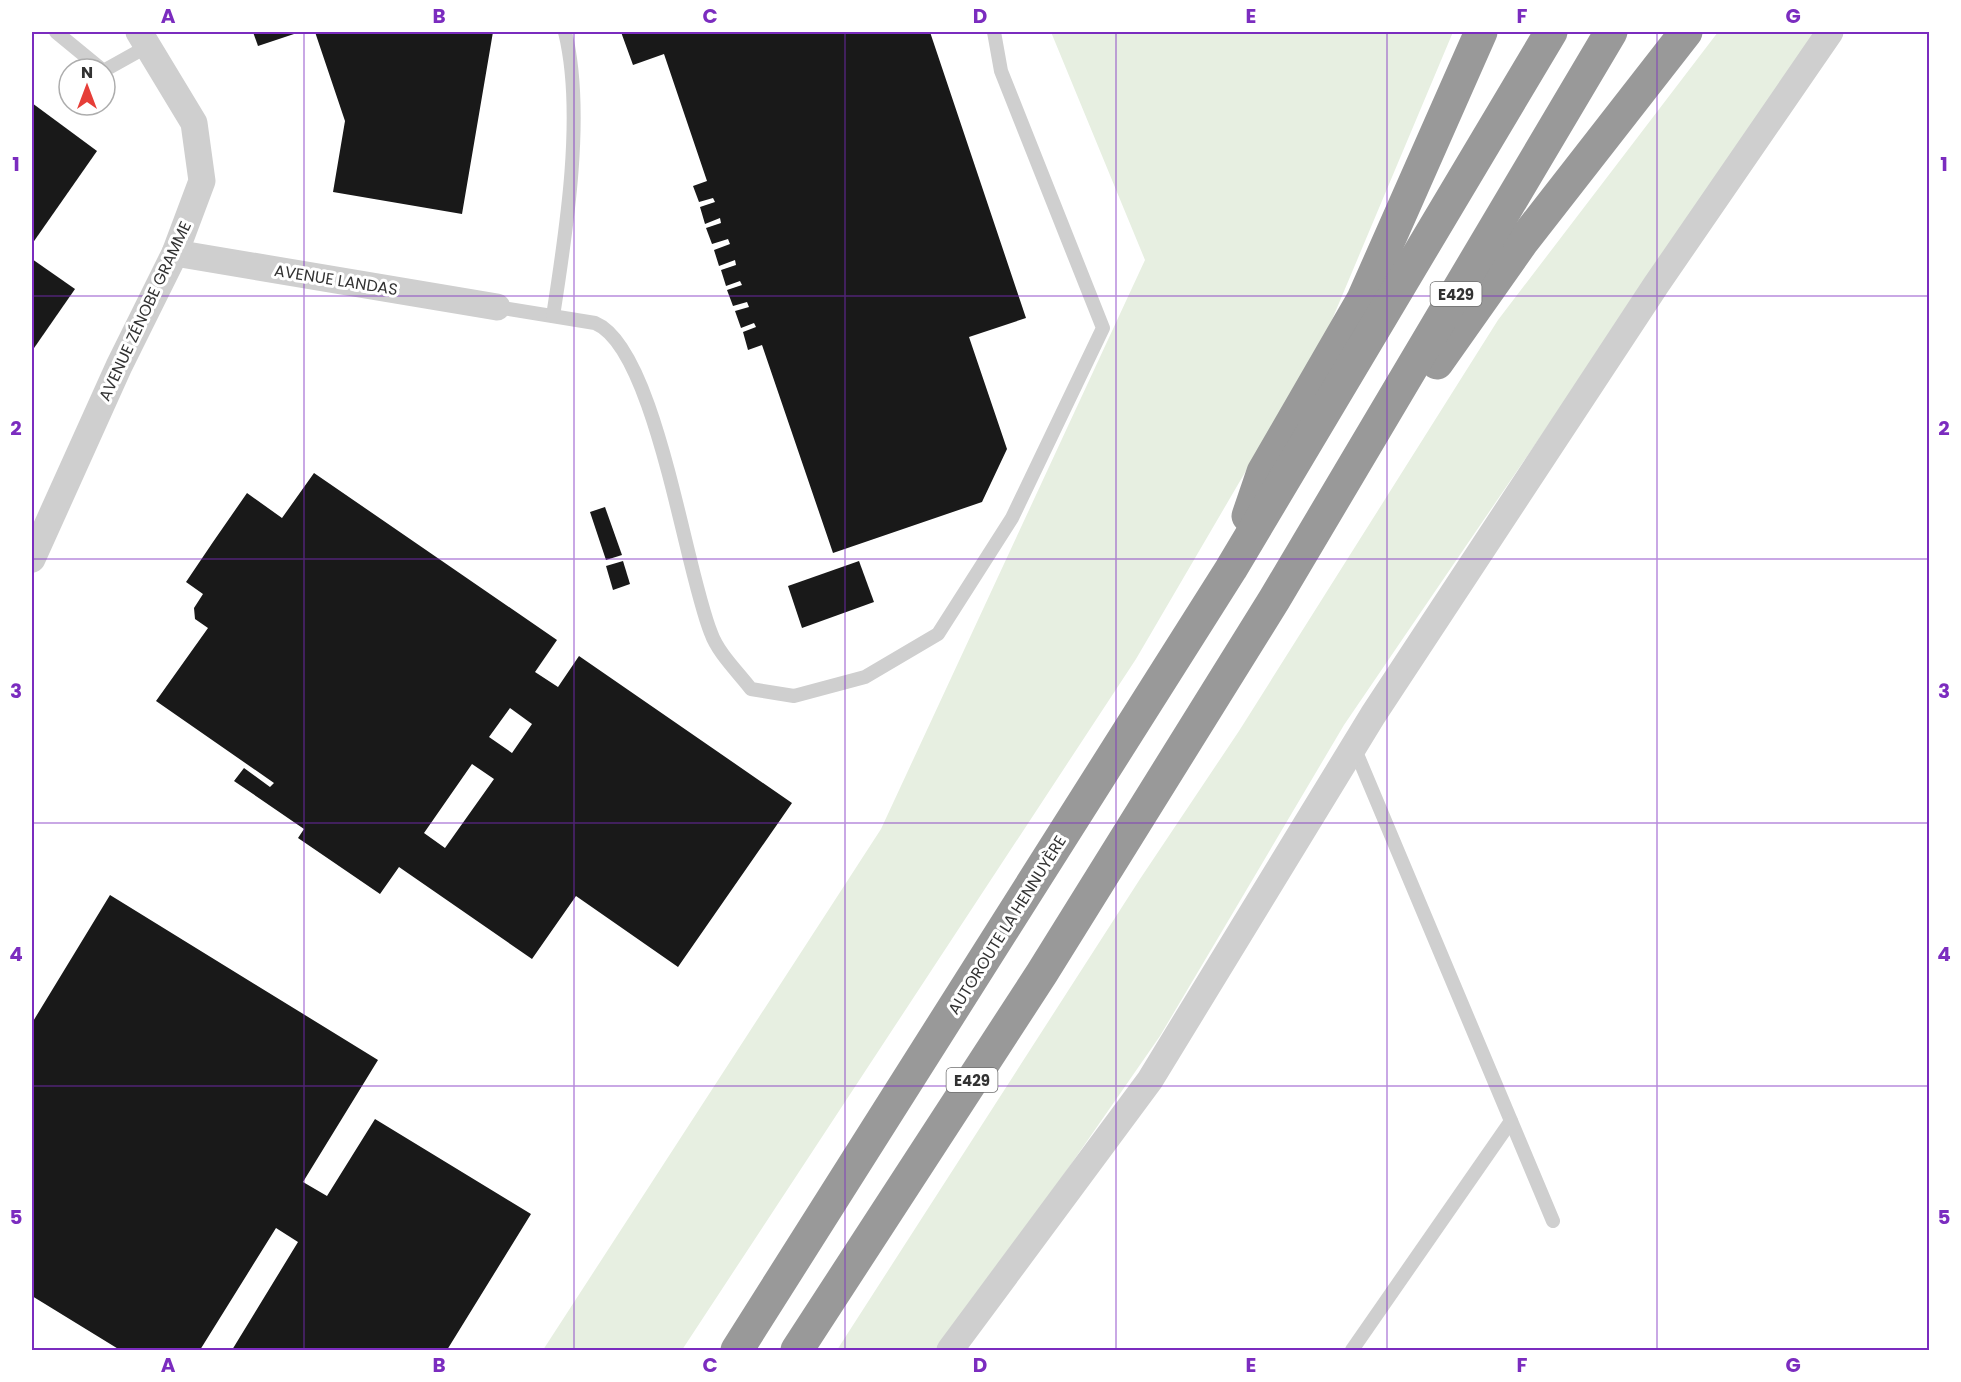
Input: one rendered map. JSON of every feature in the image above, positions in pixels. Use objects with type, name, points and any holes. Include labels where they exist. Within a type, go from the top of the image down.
[{"type":"highway","points":[[1231,569],[1263,472],[1363,299],[1481,32]]},
{"type":"highway","name":"AUTOROUTE LA HENNUYÈRE","points":[[737,1350],[1231,569],[1551,32]]},
{"type":"highway","name":"E429","points":[[797,1350],[1042,973],[1301,556],[1611,32]]},
{"type":"highway","points":[[1301,556],[1524,241],[1686,32]]},
{"type":"street","points":[[950,1350],[1150,1080],[1354,747],[1656,285],[1830,32]]},
{"type":"street","name":"AVENUE ZÉNOBE GRAMME","points":[[32,559],[119,366],[175,253],[202,181],[194,123],[144,39]]},
{"type":"street","name":"AVENUE LANDAS","points":[[175,253],[497,306]]},
{"type":"lane","points":[[56,32],[86,57]]},
{"type":"lane","points":[[553,316],[566,234],[572,141],[572,59],[565,32]]},
{"type":"lane","points":[[497,306],[595,323],[604,327],[631,361],[657,433],[711,635],[750,689],[794,696],[865,677],[938,634],[1012,518],[1103,328],[1001,71],[994,32]]},
{"type":"lane","points":[[117,60],[144,39]]},
{"type":"lane","points":[[1354,747],[1553,1221]]},
{"type":"lane","points":[[1352,1350],[1511,1121]]},
{"type":"shaded area","points":[[1051,32],[1453,32],[1326,334],[1136,659],[682,1350],[543,1350],[881,829],[1145,260]]},
{"type":"shaded area","points":[[1718,32],[1816,32],[1344,725],[1160,1036],[942,1350],[837,1350],[1140,879],[1239,731],[1498,320]]},
{"type":"building","points":[[253,32],[300,32],[258,46]]},
{"type":"building","points":[[315,32],[493,32],[462,214],[333,192],[345,121]]},
{"type":"building","points":[[621,32],[930,32],[1026,318],[969,337],[1007,449],[982,502],[833,553],[762,345],[748,350],[743,332],[756,327],[754,323],[741,328],[735,311],[749,307],[747,302],[733,306],[727,290],[742,285],[740,281],[726,286],[721,270],[736,265],[735,260],[719,266],[714,250],[730,244],[728,239],[712,244],[706,228],[721,223],[720,218],[705,224],[700,207],[715,202],[713,198],[699,202],[693,186],[707,181],[664,54],[633,65]]},
{"type":"building","points":[[32,103],[97,151],[32,244]]},
{"type":"building","points":[[32,259],[75,289],[32,351]]},
{"type":"building","points":[[314,473],[557,640],[535,672],[558,687],[579,656],[792,803],[678,967],[576,896],[532,959],[399,867],[380,894],[298,838],[304,829],[234,781],[244,768],[270,787],[274,783],[156,701],[208,628],[195,619],[194,608],[203,594],[186,582],[213,542],[247,493],[282,518]],"holes":[[[510,708],[532,724],[512,753],[489,737]],[[472,764],[494,779],[445,848],[424,833]]]},
{"type":"building","points":[[605,507],[622,555],[606,560],[590,512]]},
{"type":"building","points":[[623,561],[630,584],[613,590],[606,566]]},
{"type":"building","points":[[859,561],[874,602],[802,628],[788,586]]},
{"type":"building","points":[[110,895],[378,1060],[303,1182],[327,1196],[375,1119],[531,1214],[447,1350],[232,1350],[298,1242],[276,1228],[200,1350],[120,1350],[32,1296],[32,1023]]}]
